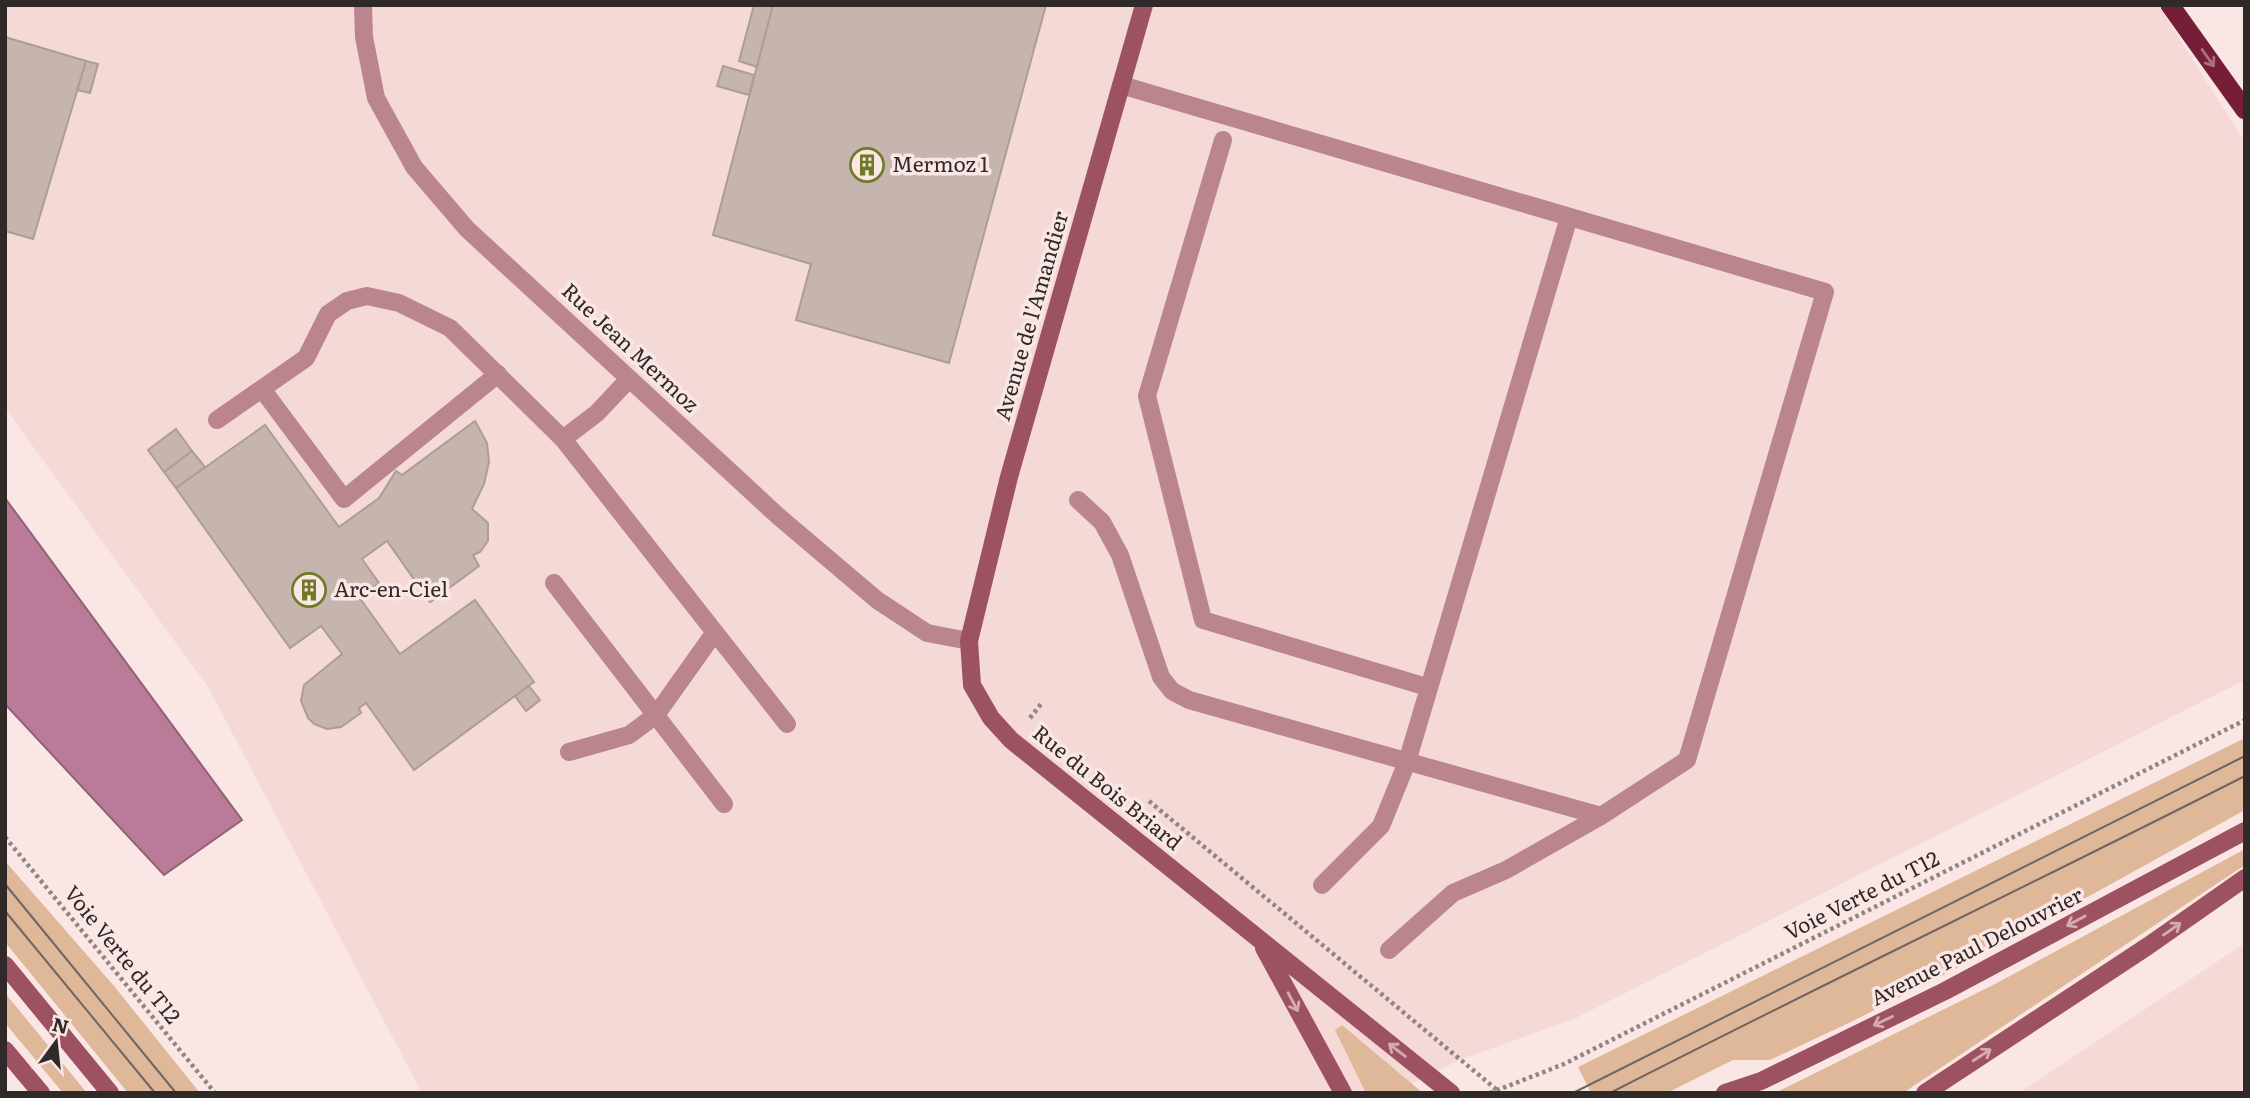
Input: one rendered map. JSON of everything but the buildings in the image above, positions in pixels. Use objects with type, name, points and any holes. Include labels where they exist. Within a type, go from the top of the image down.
[{"type":"highway","points":[[2170,5],[2245,110]]},
{"type":"main road","name":"Avenue de l'Amandier","points":[[969,641],[1009,477],[1144,5]]},
{"type":"main road","name":"Rue du Bois Briard","points":[[969,641],[972,685],[991,718],[1011,740],[1451,1093]]},
{"type":"main road","name":"Avenue Paul Delouvrier","points":[[1725,1093],[1760,1081],[1945,991],[2245,831]]},
{"type":"main road","points":[[1925,1093],[2148,946],[2245,878]]},
{"type":"main road","name":"Rue du Bois Briard","points":[[1261,942],[1343,1093]]},
{"type":"main road","points":[[5,965],[110,1093]]},
{"type":"main road","points":[[5,1050],[41,1093]]},
{"type":"street","name":"Rue Jean Mermoz","points":[[363,5],[364,37],[376,98],[414,167],[467,229],[778,516],[877,600],[927,633],[969,641]]},
{"type":"street","points":[[1121,85],[1825,292],[1687,760],[1601,816],[1506,870],[1453,893],[1389,950]]},
{"type":"street","points":[[1223,140],[1147,396],[1203,620],[1427,687]]},
{"type":"street","points":[[1322,886],[1381,826],[1406,762],[1569,218]]},
{"type":"street","points":[[217,420],[306,358],[328,314],[347,301],[367,296],[399,303],[450,328],[564,439],[787,724]]},
{"type":"street","points":[[262,389],[344,499],[498,374]]},
{"type":"street","points":[[564,439],[597,413],[629,379]]},
{"type":"street","points":[[1078,500],[1102,522],[1120,555],[1161,677],[1172,691],[1189,700],[1601,816]]},
{"type":"street","points":[[554,583],[724,804]]},
{"type":"street","points":[[569,752],[629,735],[656,715],[715,632]]},
{"type":"path","points":[[1031,718],[1041,704]]},
{"type":"path","name":"Voie Verte du T12","points":[[1490,1093],[1564,1064],[2245,720]]},
{"type":"path","points":[[1149,802],[1497,1090]]},
{"type":"path","name":"Voie Verte du T12","points":[[5,837],[215,1093]]},
{"type":"shaded area","points":[[5,5],[2158,5],[2245,142],[2245,680],[1574,1019],[1462,1059],[1393,1093],[422,1093],[208,687],[5,408]]},
{"type":"shaded area","points":[[5,498],[242,820],[164,875],[5,704]]},
{"type":"shaded area","points":[[2245,738],[2245,810],[1979,957],[1770,1060],[1733,1060],[1667,1093],[1591,1093],[1578,1067]]},
{"type":"shaded area","points":[[2245,849],[2245,865],[1903,1093],[1775,1093],[1995,984]]},
{"type":"shaded area","points":[[5,861],[114,986],[200,1093],[128,1093],[5,942]]},
{"type":"shaded area","points":[[2245,943],[2245,1093],[2019,1093]]},
{"type":"shaded area","points":[[5,993],[87,1093],[63,1093],[5,1023]]},
{"type":"shaded area","points":[[1342,1025],[1423,1093],[1366,1093],[1335,1030]]},
{"type":"tram line","points":[[1573,1093],[2245,756]]},
{"type":"tram line","points":[[1610,1093],[2245,776]]},
{"type":"tram line","points":[[5,884],[176,1093]]},
{"type":"tram line","points":[[5,911],[155,1093]]},
{"type":"place","name":"Mermoz 1","points":[[867,165]]},
{"type":"place","name":"Arc-en-Ciel","points":[[309,590]]}]
